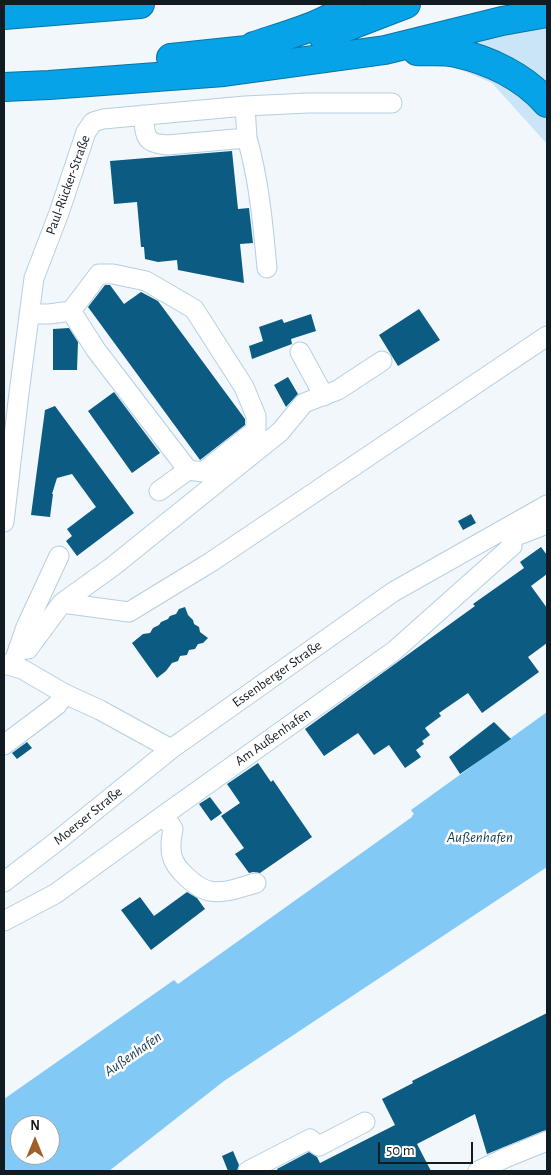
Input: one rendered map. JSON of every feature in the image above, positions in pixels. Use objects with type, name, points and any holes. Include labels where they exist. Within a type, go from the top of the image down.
[{"type":"highway","points":[[4,15],[140,4]]},
{"type":"highway","points":[[241,50],[324,21],[349,4]]},
{"type":"highway","points":[[302,44],[406,4]]},
{"type":"highway","points":[[4,69],[146,60],[302,44],[383,33],[480,11],[502,4]]},
{"type":"highway","points":[[4,87],[224,72],[385,50],[502,21],[547,13]]},
{"type":"highway","points":[[385,50],[454,52],[485,60],[516,76],[547,103]]},
{"type":"street","name":"Paul-Rücker-Straße","points":[[4,522],[11,392],[29,314],[34,278],[60,213],[86,132],[93,122],[103,119],[242,106],[308,103],[392,103]]},
{"type":"street","points":[[242,106],[262,212],[267,268]]},
{"type":"street","points":[[143,115],[146,135],[150,141],[157,144],[167,145],[247,138]]},
{"type":"street","points":[[29,314],[71,311],[99,274],[113,274],[146,282],[194,309],[244,386],[256,416],[256,430],[203,472],[188,470],[159,491]]},
{"type":"street","points":[[71,311],[96,350],[188,470]]},
{"type":"street","points":[[62,603],[129,612],[211,562],[547,336]]},
{"type":"street","points":[[300,352],[324,396]]},
{"type":"street","points":[[12,660],[28,649],[62,603],[112,567],[280,432],[304,404],[338,390],[382,361]]},
{"type":"street","name":"Essenberger Straße","points":[[171,749],[392,592],[510,532],[547,505]]},
{"type":"street","points":[[510,532],[547,524]]},
{"type":"street","name":"Am Außenhafen","points":[[4,921],[55,894],[394,651],[512,546],[510,532]]},
{"type":"street","points":[[12,660],[58,556]]},
{"type":"street","points":[[12,660],[22,670],[171,749]]},
{"type":"street","points":[[4,745],[57,705],[65,694]]},
{"type":"street","name":"Moerser Straße","points":[[4,882],[171,749]]},
{"type":"street","points":[[164,815],[173,829],[170,841],[172,857],[188,880],[209,891],[229,891],[256,883]]},
{"type":"street","points":[[248,1171],[310,1139],[319,1146],[365,1122]]},
{"type":"street","points":[[478,1171],[547,1141]]},
{"type":"shaded area","points":[[547,24],[547,94],[444,43]]},
{"type":"shaded area","points":[[431,57],[502,78],[547,116],[547,144],[492,83]]},
{"type":"water","name":"Außenhafen","points":[[547,712],[547,867],[224,1081],[109,1171],[4,1171],[4,1099],[174,980],[178,984],[414,814],[411,810]]},
{"type":"building","points":[[232,151],[238,209],[249,208],[253,243],[240,244],[244,283],[178,270],[177,260],[158,262],[145,259],[144,247],[141,247],[137,202],[114,204],[110,161]]},
{"type":"building","points":[[105,285],[110,285],[124,304],[141,292],[158,301],[245,419],[245,425],[200,460],[88,307]]},
{"type":"building","points":[[419,309],[440,340],[398,366],[379,335]]},
{"type":"building","points":[[311,314],[316,331],[291,339],[292,344],[252,359],[249,346],[263,341],[259,327],[282,319],[284,323]]},
{"type":"building","points":[[69,328],[78,342],[77,370],[53,370],[53,329]]},
{"type":"building","points":[[288,377],[298,394],[286,407],[274,385]]},
{"type":"building","points":[[114,392],[160,453],[132,473],[88,411]]},
{"type":"building","points":[[55,406],[134,513],[77,556],[66,541],[72,536],[67,529],[96,507],[72,474],[57,478],[52,494],[50,517],[31,515],[45,410]]},
{"type":"building","points":[[471,514],[476,523],[463,530],[458,521]]},
{"type":"building","points":[[541,547],[547,555],[547,574],[531,586],[547,608],[547,643],[528,657],[539,672],[482,713],[468,693],[439,713],[441,716],[425,728],[430,735],[422,741],[424,744],[416,750],[421,757],[405,768],[389,745],[374,755],[358,733],[324,756],[305,729],[475,606],[473,604],[524,568],[520,562]]},
{"type":"building","points":[[185,607],[194,624],[208,638],[203,643],[198,644],[195,649],[189,650],[187,655],[180,656],[178,661],[172,663],[157,678],[132,643],[143,634],[150,633],[161,622]]},
{"type":"building","points":[[494,722],[511,739],[460,774],[449,757]]},
{"type":"building","points":[[27,742],[32,748],[17,759],[12,753]]},
{"type":"building","points":[[258,763],[271,782],[273,780],[312,837],[260,873],[249,873],[235,854],[244,848],[221,816],[240,803],[227,784]]},
{"type":"building","points":[[210,797],[222,813],[211,821],[199,804]]},
{"type":"building","points":[[187,892],[197,898],[205,909],[151,950],[121,910],[140,897],[154,916]]},
{"type":"building","points":[[547,1013],[547,1130],[487,1154],[475,1114],[417,1144],[431,1171],[278,1171],[277,1169],[309,1152],[317,1157],[320,1163],[395,1125],[382,1099],[413,1083],[412,1081]]},
{"type":"building","points":[[233,1151],[239,1165],[237,1171],[228,1171],[222,1156]]}]
